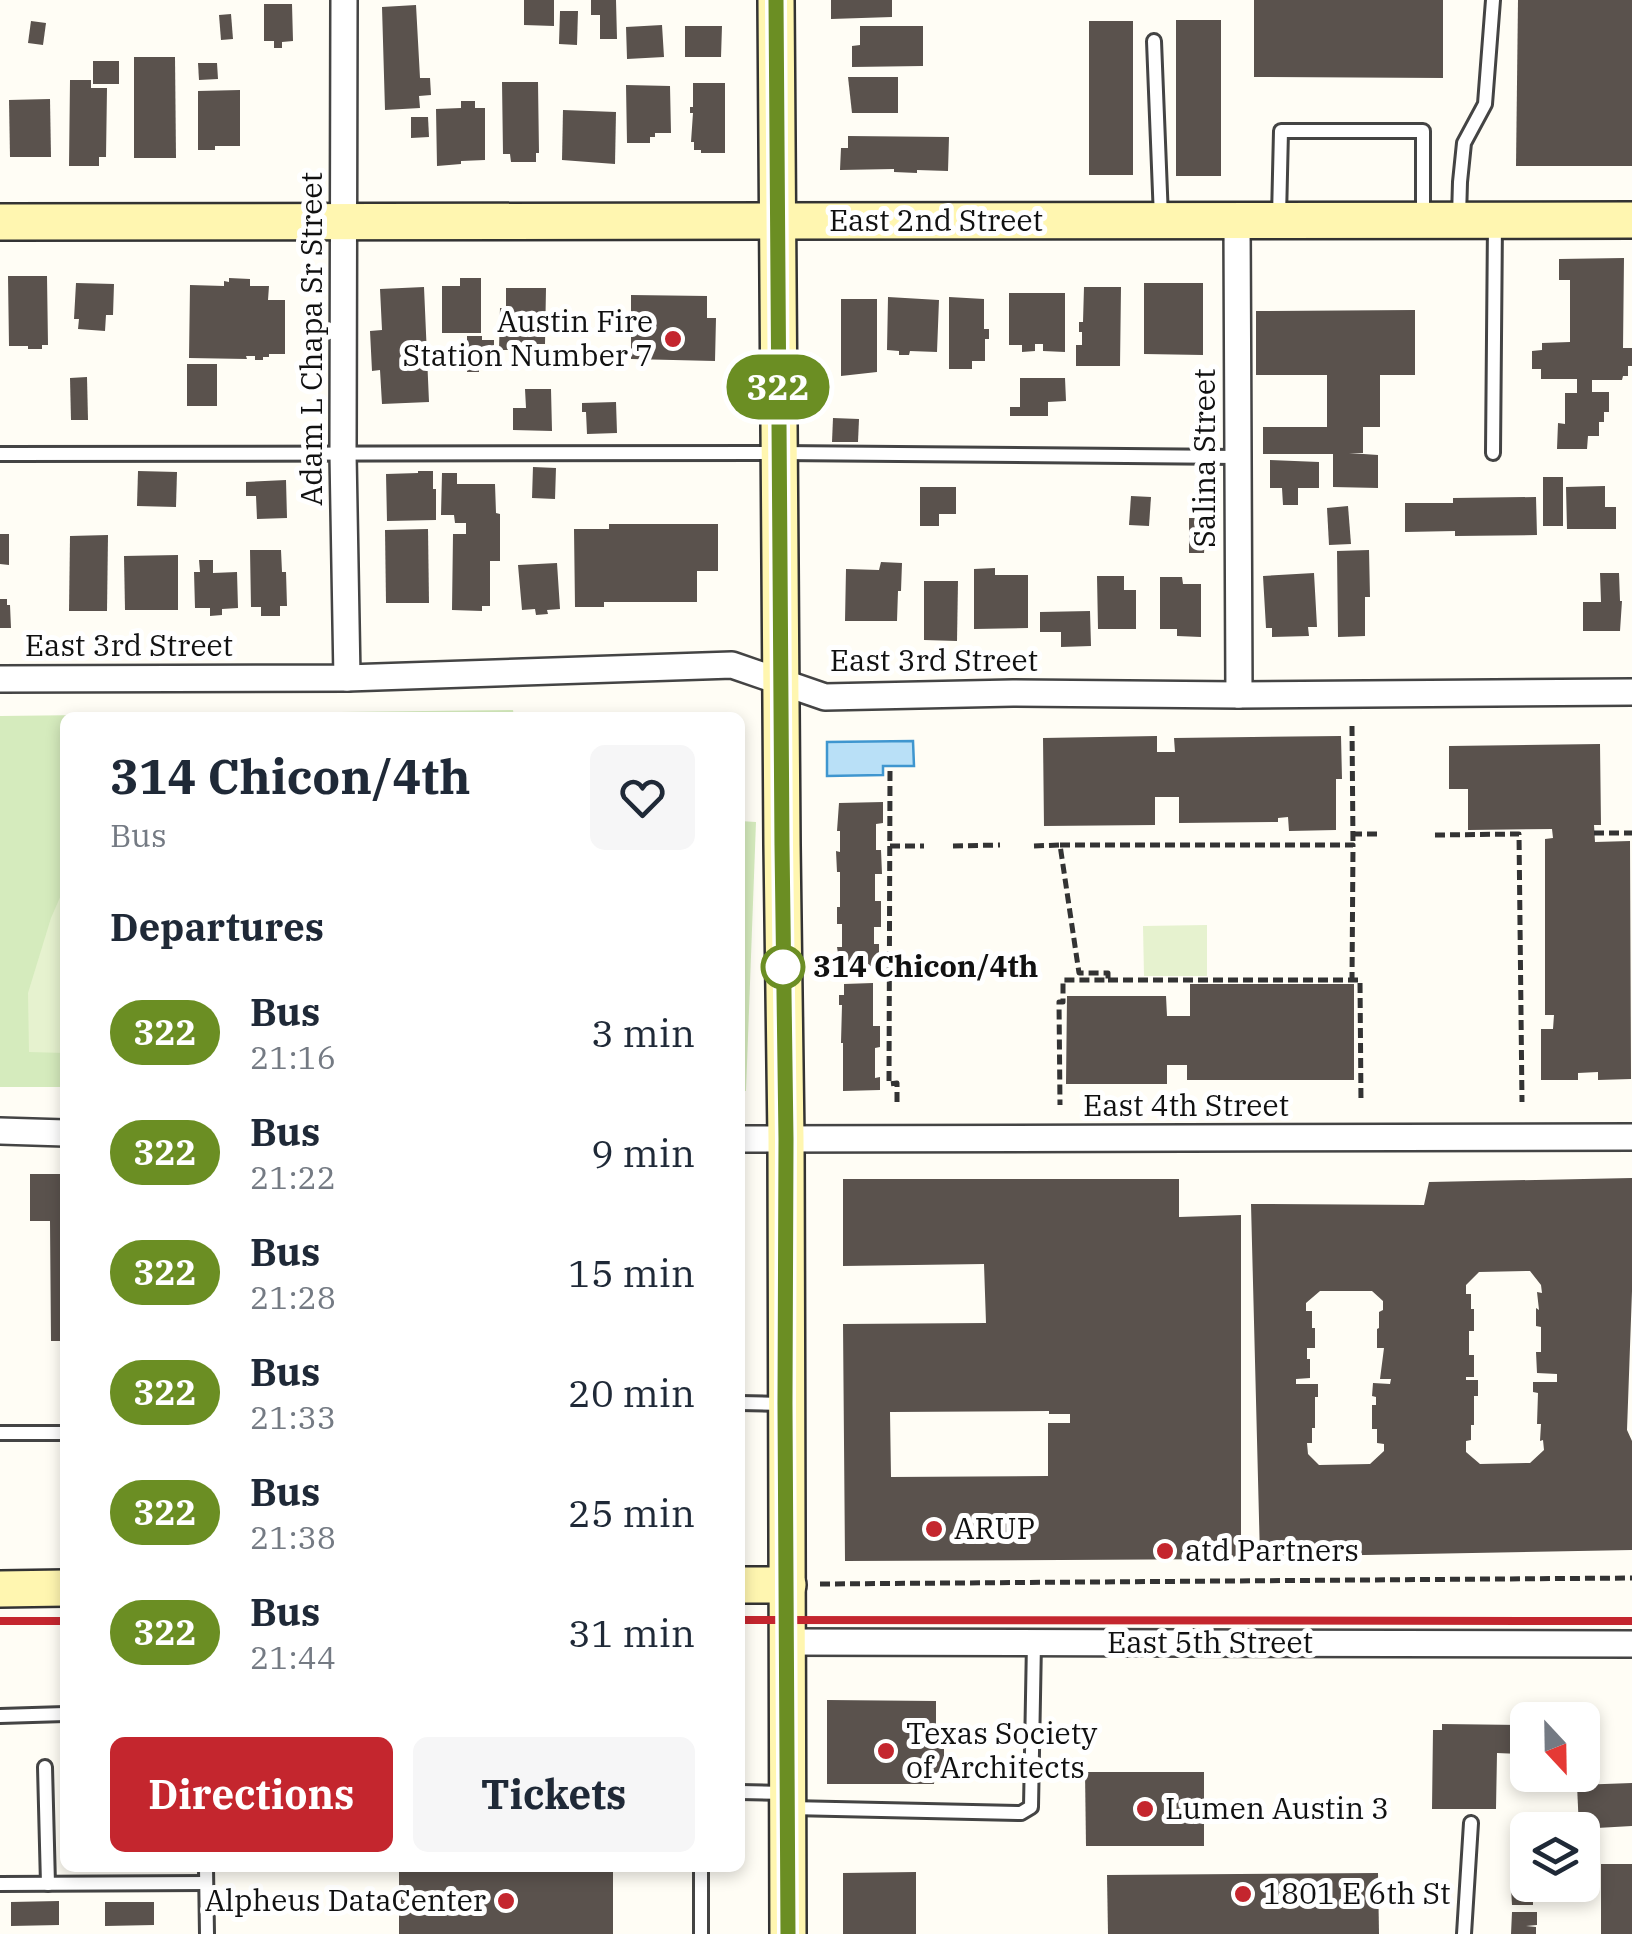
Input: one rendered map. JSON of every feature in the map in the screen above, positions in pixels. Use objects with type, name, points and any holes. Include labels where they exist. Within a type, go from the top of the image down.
[{"type":"street","name":"Adam L Chapa Sr Street","points":[[344,0],[343,454],[347,678]]},
{"type":"street","points":[[776,0],[788,1934]]},
{"type":"street","name":"East 2nd Street","points":[[0,222],[1632,220]]},
{"type":"street","name":"Salina Street","points":[[1236,221],[1238,695]]},
{"type":"street","name":"East 3rd Street","points":[[0,679],[347,678],[732,665],[825,697],[1632,692]]},
{"type":"street","points":[[0,1131],[60,1133]]},
{"type":"street","name":"East 4th Street","points":[[745,1138],[1632,1137]]},
{"type":"street","points":[[745,1585],[788,1585]]},
{"type":"street","points":[[0,1589],[60,1588]]},
{"type":"street","name":"East 5th Street","points":[[787,1642],[1632,1644]]},
{"type":"lane","points":[[1459,220],[1464,142],[1485,104],[1493,0]]},
{"type":"lane","points":[[1154,41],[1162,221]]},
{"type":"lane","points":[[1278,220],[1281,131],[1423,131],[1423,220]]},
{"type":"lane","points":[[1493,453],[1496,220]]},
{"type":"lane","points":[[0,454],[779,453],[1238,458]]},
{"type":"lane","points":[[745,1403],[785,1404]]},
{"type":"lane","points":[[0,1433],[60,1432]]},
{"type":"lane","points":[[745,1793],[788,1800],[1021,1813],[1030,1807],[1034,1642]]},
{"type":"lane","points":[[0,1716],[60,1714]]},
{"type":"lane","points":[[45,1767],[48,1884]]},
{"type":"lane","points":[[1464,1934],[1471,1823]]},
{"type":"lane","points":[[125,1872],[125,1884]]},
{"type":"lane","points":[[206,1872],[206,1934]]},
{"type":"lane","points":[[700,1934],[701,1872]]},
{"type":"lane","points":[[0,1884],[206,1883]]},
{"type":"path","points":[[1352,726],[1352,980]]},
{"type":"path","points":[[890,771],[889,1084],[897,1083],[897,1106]]},
{"type":"path","points":[[1594,834],[1632,833]]},
{"type":"path","points":[[1352,834],[1380,834]]},
{"type":"path","points":[[1436,835],[1519,834],[1522,1102]]},
{"type":"path","points":[[1060,845],[1079,972],[1108,973],[1108,980]]},
{"type":"path","points":[[1034,846],[1352,845]]},
{"type":"path","points":[[890,846],[924,846]]},
{"type":"path","points":[[952,846],[1000,846]]},
{"type":"path","points":[[1060,1105],[1058,1002],[1062,1002],[1063,980],[1360,980],[1361,1103]]},
{"type":"path","points":[[788,1585],[1632,1578]]},
{"type":"green space","points":[[513,710],[513,712],[342,712]]},
{"type":"green space","points":[[60,715],[60,1087],[0,1087],[0,716]]},
{"type":"green space","points":[[745,821],[756,822],[745,1091]]},
{"type":"green space","points":[[60,897],[60,1053],[29,1052],[28,993]]},
{"type":"green space","points":[[1207,925],[1207,976],[1144,976],[1143,926]]},
{"type":"water","points":[[913,741],[914,766],[883,766],[883,775],[827,776],[827,742]]},
{"type":"building","points":[[524,0],[554,0],[554,26],[524,25]]},
{"type":"building","points":[[591,0],[616,0],[617,39],[600,39],[600,15],[591,15]]},
{"type":"building","points":[[831,0],[892,0],[892,17],[831,19]]},
{"type":"building","points":[[1254,0],[1443,0],[1443,78],[1254,77]]},
{"type":"building","points":[[1518,0],[1632,0],[1632,166],[1516,166]]},
{"type":"building","points":[[264,4],[292,4],[293,41],[282,42],[282,48],[274,48],[274,41],[264,41]]},
{"type":"building","points":[[416,5],[420,78],[430,78],[431,95],[419,96],[420,108],[385,110],[382,7]]},
{"type":"building","points":[[560,11],[578,11],[577,45],[559,44]]},
{"type":"building","points":[[231,14],[233,39],[221,40],[219,15]]},
{"type":"building","points":[[1176,20],[1221,20],[1221,176],[1176,176]]},
{"type":"building","points":[[31,21],[46,23],[43,45],[28,43]]},
{"type":"building","points":[[1089,21],[1133,21],[1133,175],[1089,175]]},
{"type":"building","points":[[662,25],[664,57],[627,59],[626,27]]},
{"type":"building","points":[[685,26],[722,26],[721,57],[685,57]]},
{"type":"building","points":[[860,26],[923,26],[923,66],[852,67],[852,46],[860,45]]},
{"type":"building","points":[[134,57],[175,57],[176,158],[134,158]]},
{"type":"building","points":[[93,61],[119,61],[119,84],[93,84]]},
{"type":"building","points":[[198,63],[217,63],[218,79],[199,80]]},
{"type":"building","points":[[848,77],[898,77],[898,113],[852,113]]},
{"type":"building","points":[[70,80],[91,80],[91,88],[107,88],[106,157],[99,157],[99,166],[69,166]]},
{"type":"building","points":[[502,82],[538,82],[536,162],[511,162],[510,154],[503,154]]},
{"type":"building","points":[[693,83],[725,83],[725,153],[694,150],[690,113]]},
{"type":"building","points":[[626,85],[670,86],[671,133],[655,133],[650,143],[627,143]]},
{"type":"building","points":[[240,90],[240,146],[198,150],[198,91]]},
{"type":"building","points":[[50,99],[51,157],[10,157],[9,100]]},
{"type":"building","points":[[461,101],[475,101],[475,108],[485,108],[485,160],[437,166],[436,109],[461,108]]},
{"type":"building","points":[[563,110],[616,112],[615,164],[562,160]]},
{"type":"building","points":[[411,117],[428,117],[429,137],[411,138]]},
{"type":"building","points":[[848,136],[949,137],[948,171],[840,170],[841,148],[848,148]]},
{"type":"building","points":[[1624,258],[1623,348],[1632,348],[1632,366],[1628,366],[1628,376],[1622,380],[1592,380],[1592,392],[1609,392],[1609,412],[1604,412],[1604,422],[1599,422],[1599,436],[1588,436],[1587,449],[1557,449],[1558,423],[1565,424],[1565,393],[1577,393],[1577,379],[1541,379],[1541,369],[1532,369],[1532,351],[1542,350],[1542,343],[1570,342],[1570,280],[1559,280],[1559,259]]},
{"type":"building","points":[[8,276],[47,276],[48,345],[42,345],[42,349],[9,346]]},
{"type":"building","points":[[229,278],[250,279],[250,286],[269,286],[268,300],[285,300],[285,354],[269,354],[263,360],[255,360],[255,356],[189,358],[190,285],[224,286]]},
{"type":"building","points":[[460,278],[481,278],[481,333],[442,333],[442,286],[460,286]]},
{"type":"building","points":[[76,283],[114,284],[113,315],[106,315],[105,331],[78,329],[79,319],[74,319]]},
{"type":"building","points":[[1144,283],[1203,283],[1203,355],[1144,354]]},
{"type":"building","points":[[424,287],[429,402],[382,404],[380,370],[372,371],[370,331],[382,330],[380,289]]},
{"type":"building","points":[[1084,287],[1121,287],[1120,366],[1076,366],[1076,345],[1082,345],[1079,322],[1083,322]]},
{"type":"building","points":[[506,288],[546,288],[545,344],[536,344],[536,350],[499,350],[500,308],[506,308]]},
{"type":"building","points":[[1009,293],[1065,293],[1065,352],[1043,351],[1043,344],[1035,344],[1035,351],[1022,352],[1022,345],[1009,345]]},
{"type":"building","name":"Austin Fire Station Number 7","points":[[631,295],[707,296],[707,318],[716,318],[715,361],[631,359]]},
{"type":"building","points":[[888,297],[939,300],[937,352],[910,351],[909,355],[899,355],[899,351],[887,350]]},
{"type":"building","points":[[949,297],[984,299],[984,329],[989,329],[989,339],[985,339],[985,361],[972,361],[972,369],[949,369]]},
{"type":"building","points":[[841,299],[877,299],[877,372],[841,376]]},
{"type":"building","points":[[1415,310],[1415,375],[1380,375],[1380,427],[1363,427],[1363,453],[1349,453],[1378,455],[1378,488],[1333,487],[1333,454],[1263,454],[1263,427],[1327,427],[1327,375],[1256,375],[1256,311]]},
{"type":"building","points":[[467,336],[494,340],[494,367],[467,372]]},
{"type":"building","points":[[187,364],[217,364],[217,406],[187,406]]},
{"type":"building","points":[[87,377],[88,420],[71,420],[70,378]]},
{"type":"building","points":[[1020,378],[1065,378],[1066,401],[1048,402],[1048,416],[1010,416],[1010,407],[1020,407]]},
{"type":"building","points":[[525,389],[551,389],[552,431],[513,430],[513,408],[526,408]]},
{"type":"building","points":[[616,402],[617,433],[587,434],[582,403]]},
{"type":"building","points":[[833,418],[859,419],[858,442],[832,442]]},
{"type":"building","points":[[1270,460],[1319,462],[1319,488],[1298,488],[1298,505],[1283,505],[1282,488],[1270,488]]},
{"type":"building","points":[[533,467],[556,468],[555,499],[532,498]]},
{"type":"building","points":[[138,471],[177,472],[176,507],[137,506]]},
{"type":"building","points":[[433,471],[436,520],[387,521],[386,474]]},
{"type":"building","points":[[442,473],[457,473],[457,484],[495,484],[496,513],[500,514],[500,561],[490,561],[490,606],[482,606],[482,611],[452,610],[453,534],[466,534],[466,523],[455,523],[454,515],[441,515]]},
{"type":"building","points":[[1543,477],[1563,477],[1563,526],[1543,526]]},
{"type":"building","points":[[286,480],[287,518],[257,519],[256,496],[246,496],[246,482]]},
{"type":"building","points":[[1605,486],[1605,507],[1616,507],[1616,529],[1567,529],[1566,487]]},
{"type":"building","points":[[920,487],[956,487],[956,514],[939,514],[939,526],[920,526]]},
{"type":"building","points":[[1131,496],[1151,497],[1149,526],[1129,525]]},
{"type":"building","points":[[1536,497],[1537,535],[1405,532],[1405,503]]},
{"type":"building","points":[[1348,506],[1351,544],[1329,545],[1327,508]]},
{"type":"building","points":[[1189,518],[1206,518],[1204,553],[1189,553]]},
{"type":"building","points":[[609,524],[718,524],[718,571],[697,571],[697,602],[604,602],[604,607],[575,607],[574,529],[609,529]]},
{"type":"building","points":[[428,529],[429,603],[386,603],[385,530]]},
{"type":"building","points":[[0,534],[9,534],[9,565],[0,564]]},
{"type":"building","points":[[108,535],[107,611],[69,611],[70,536]]},
{"type":"building","points":[[250,550],[281,550],[287,606],[280,606],[280,616],[261,616],[261,607],[251,607]]},
{"type":"building","points":[[1369,550],[1370,597],[1365,597],[1365,636],[1338,637],[1337,551]]},
{"type":"building","points":[[178,555],[178,610],[125,610],[124,556]]},
{"type":"building","points":[[199,560],[213,560],[213,573],[237,572],[238,608],[222,609],[222,615],[210,616],[210,608],[195,608],[194,572],[200,572]]},
{"type":"building","points":[[881,562],[902,563],[897,621],[845,621],[846,569],[879,570]]},
{"type":"building","points":[[557,563],[560,609],[536,615],[535,609],[522,610],[518,565]]},
{"type":"building","points":[[995,568],[995,575],[1028,575],[1028,628],[974,629],[974,569]]},
{"type":"building","points":[[1314,573],[1317,627],[1308,627],[1309,636],[1272,637],[1272,628],[1266,628],[1263,576]]},
{"type":"building","points":[[1600,573],[1619,573],[1620,631],[1583,631],[1583,602],[1601,602]]},
{"type":"building","points":[[1097,576],[1124,576],[1124,590],[1136,590],[1136,629],[1098,629]]},
{"type":"building","points":[[1160,577],[1182,577],[1183,584],[1201,584],[1201,637],[1177,636],[1177,629],[1160,629]]},
{"type":"building","points":[[924,581],[958,581],[957,641],[924,640]]},
{"type":"building","points":[[0,599],[7,599],[10,605],[11,628],[0,628]]},
{"type":"building","points":[[1090,611],[1091,646],[1061,647],[1061,632],[1040,632],[1040,612]]},
{"type":"building","points":[[1157,736],[1157,752],[1175,752],[1174,738],[1341,736],[1342,779],[1336,779],[1336,830],[1289,831],[1288,817],[1278,818],[1278,822],[1179,823],[1179,797],[1155,797],[1155,825],[1044,826],[1043,738]]},
{"type":"building","points":[[1600,744],[1601,825],[1594,825],[1595,842],[1630,841],[1631,1079],[1598,1080],[1598,1072],[1578,1073],[1578,1080],[1541,1080],[1541,1029],[1553,1029],[1554,1015],[1545,1015],[1545,839],[1553,838],[1552,829],[1468,830],[1468,789],[1449,789],[1449,746]]},
{"type":"building","points":[[883,802],[883,823],[876,824],[876,850],[881,850],[882,874],[875,874],[875,901],[881,901],[881,927],[874,927],[879,966],[840,967],[837,947],[842,947],[842,924],[837,924],[840,872],[836,851],[840,852],[839,803]]},
{"type":"building","points":[[873,983],[873,1026],[880,1026],[875,1078],[880,1077],[880,1090],[843,1091],[839,995],[844,995],[844,984]]},
{"type":"building","points":[[1190,984],[1354,984],[1354,1080],[1187,1080],[1187,1065],[1167,1065],[1167,1084],[1066,1084],[1067,996],[1166,996],[1167,1016],[1190,1016]]},
{"type":"building","points":[[30,1174],[60,1174],[60,1341],[51,1341],[50,1221],[30,1221]]},
{"type":"building","points":[[1632,1178],[1627,1430],[1632,1441],[1632,1550],[1260,1557],[1251,1204],[1424,1205],[1429,1182]],"holes":[[[1530,1271],[1542,1293],[1537,1292],[1536,1326],[1541,1327],[1537,1373],[1557,1374],[1557,1382],[1533,1382],[1533,1392],[1538,1393],[1537,1424],[1541,1424],[1544,1450],[1530,1463],[1480,1464],[1466,1452],[1466,1441],[1471,1440],[1474,1425],[1474,1396],[1478,1396],[1478,1380],[1466,1380],[1474,1377],[1474,1355],[1469,1355],[1474,1309],[1466,1285],[1479,1272]],[[1320,1291],[1372,1291],[1383,1301],[1377,1329],[1377,1348],[1384,1348],[1380,1379],[1391,1379],[1390,1384],[1373,1383],[1376,1405],[1372,1405],[1372,1429],[1377,1429],[1377,1443],[1384,1444],[1384,1451],[1370,1464],[1319,1465],[1308,1454],[1307,1443],[1312,1443],[1315,1428],[1318,1384],[1296,1384],[1296,1379],[1310,1378],[1307,1348],[1315,1348],[1315,1328],[1306,1303]]]},
{"type":"building","points":[[843,1179],[1179,1179],[1179,1217],[1241,1215],[1241,1559],[845,1561],[843,1324],[986,1323],[984,1264],[843,1266]],"holes":[[[890,1412],[1070,1414],[1070,1423],[1048,1423],[1048,1476],[891,1477]]]},
{"type":"building","name":"Texas Society of Architects","points":[[827,1700],[936,1701],[936,1729],[944,1729],[944,1773],[935,1773],[934,1784],[827,1784]]},
{"type":"building","points":[[1442,1724],[1510,1725],[1510,1754],[1497,1753],[1496,1809],[1432,1809],[1433,1730],[1442,1730]]},
{"type":"building","name":"Lumen Austin 3","points":[[1085,1772],[1204,1772],[1204,1846],[1086,1846]]},
{"type":"building","points":[[1632,1783],[1632,1826],[1600,1828],[1600,1812],[1578,1812],[1577,1792],[1600,1792],[1600,1784]]},
{"type":"building","points":[[1601,1864],[1632,1864],[1632,1934],[1601,1934]]},
{"type":"building","name":"Alpheus DataCenter","points":[[399,1872],[613,1872],[613,1934],[399,1934]]},
{"type":"building","points":[[916,1872],[916,1934],[843,1934],[843,1873]]},
{"type":"building","name":"1801 E 6th St","points":[[1378,1873],[1379,1934],[1108,1934],[1107,1875]]},
{"type":"building","points":[[59,1901],[59,1925],[11,1926],[11,1902]]},
{"type":"building","points":[[105,1902],[154,1902],[154,1925],[105,1926]]},
{"type":"building","points":[[1512,1902],[1533,1902],[1533,1905]]},
{"type":"building","points":[[1512,1912],[1537,1912],[1537,1925],[1526,1926],[1536,1927],[1536,1934],[1511,1934]]},
{"type":"railway","points":[[745,1620],[1632,1621]]},
{"type":"railway","points":[[0,1621],[60,1621]]},
{"type":"bus line","name":"322","points":[[776,0],[788,1934]]},
{"type":"place","name":"Austin Fire Station Number 7","points":[[673,339]]},
{"type":"place","name":"314 Chicon/4th","points":[[783,967]]},
{"type":"place","name":"ARUP","points":[[934,1529]]},
{"type":"place","name":"atd Partners","points":[[1165,1551]]},
{"type":"place","name":"Texas Society of Architects","points":[[886,1751]]},
{"type":"place","name":"Lumen Austin 3","points":[[1145,1809]]},
{"type":"place","name":"1801 E 6th St","points":[[1243,1894]]},
{"type":"place","name":"Alpheus DataCenter","points":[[506,1901]]}]
